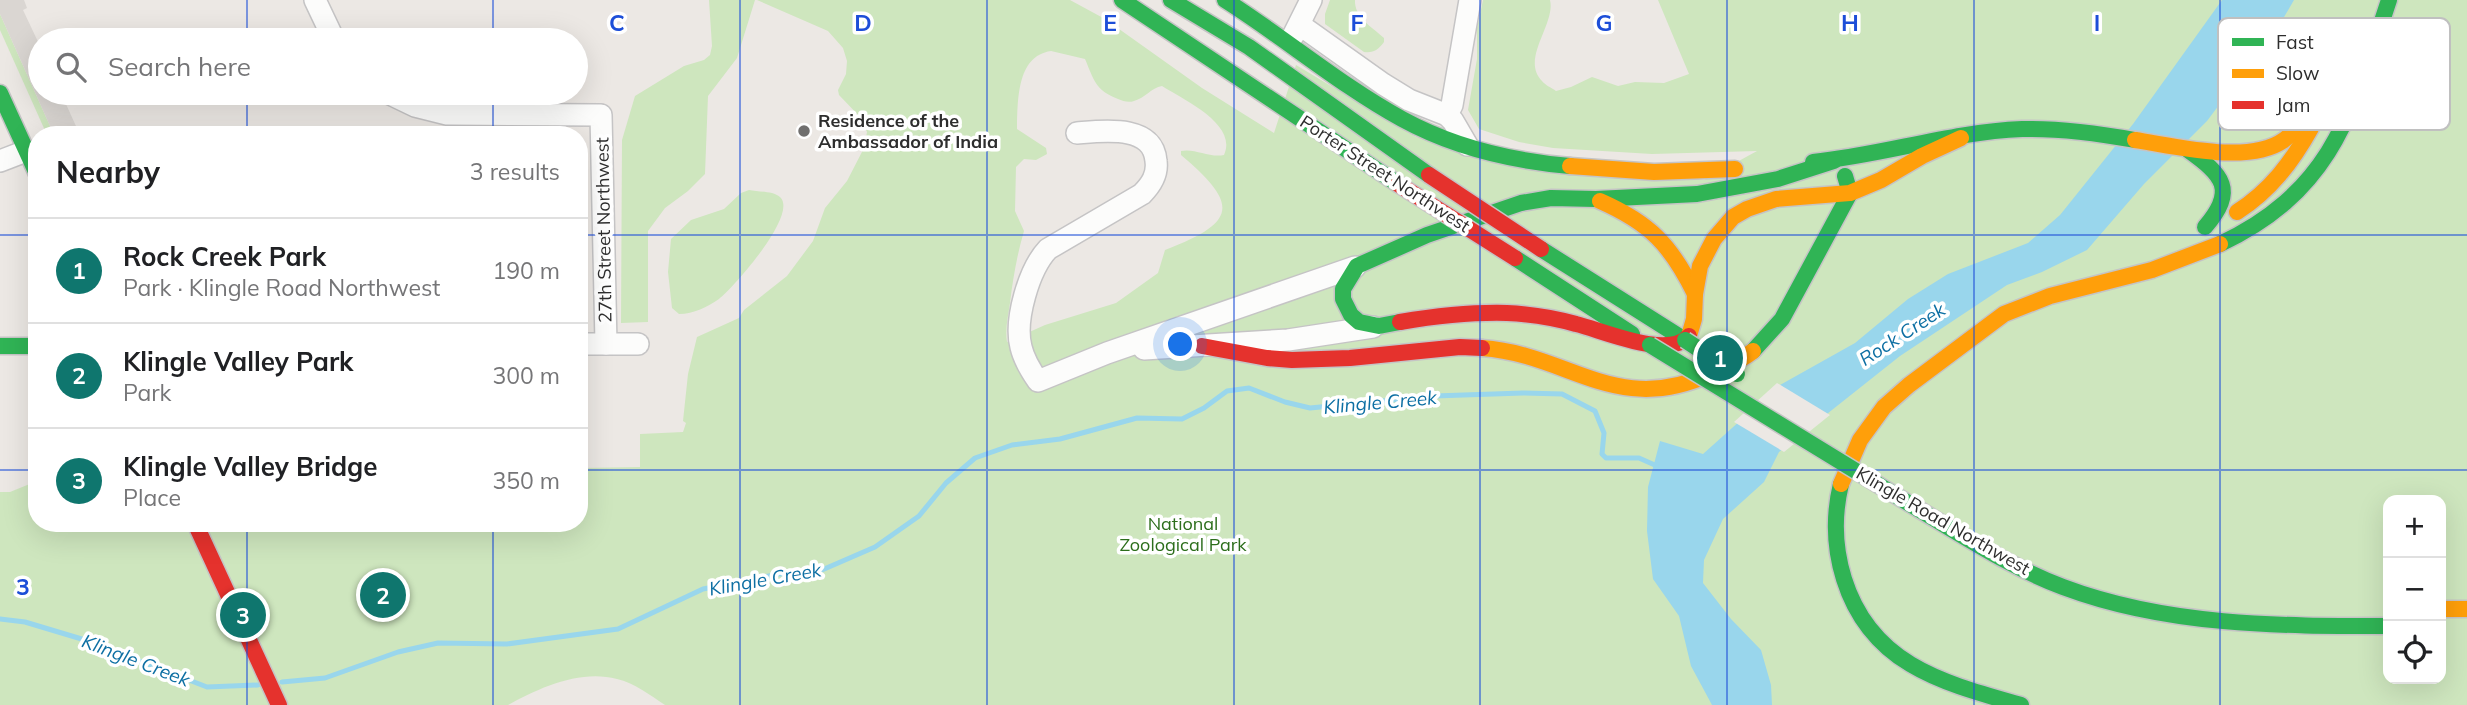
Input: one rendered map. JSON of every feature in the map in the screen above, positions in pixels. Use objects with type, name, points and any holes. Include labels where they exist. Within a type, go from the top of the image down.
[{"type":"main road","name":"Porter Street Northwest","points":[[1122,0],[1398,184],[1515,258],[1627,335]]},
{"type":"main road","name":"Porter Street Northwest","points":[[1171,0],[1274,65],[1541,249],[1685,340]]},
{"type":"main road","points":[[1225,0],[1295,33],[1403,119],[1438,136],[1534,160],[1602,170],[1719,170],[1838,160],[1961,138],[2026,130],[2071,131],[2188,150],[2212,157],[2235,169]]},
{"type":"main road","points":[[2383,18],[2389,0]]},
{"type":"main road","points":[[0,93],[28,154]]},
{"type":"main road","points":[[2188,150],[2256,152],[2279,143],[2294,130]]},
{"type":"main road","points":[[2188,150],[2210,166],[2224,188],[2224,198],[2218,213],[2199,229],[2241,210],[2302,145],[2310,130]]},
{"type":"main road","points":[[2021,705],[1929,677],[1903,662],[1880,641],[1853,604],[1841,571],[1835,537],[1836,503],[1853,454],[1872,421],[1898,394],[2012,310],[2063,292],[2138,274],[2249,229],[2278,210],[2315,173],[2342,130]]},
{"type":"main road","points":[[1838,160],[1777,179],[1707,192],[1596,199],[1550,198],[1521,203],[1427,235],[1357,266],[1343,289],[1343,299],[1351,315],[1359,321],[1379,326],[1441,315],[1509,313],[1627,335],[1650,345],[1668,345],[1685,340],[1693,328],[1695,295],[1706,253],[1722,227],[1733,217],[1776,199],[1850,192],[1881,180],[1922,156],[1961,138]]},
{"type":"main road","points":[[1202,346],[1292,360],[1350,358],[1422,349],[1489,349],[1521,356],[1628,389],[1664,389],[1695,382],[1750,354],[1767,338],[1787,310],[1850,192],[1838,160]]},
{"type":"main road","points":[[2259,188],[2278,210]]},
{"type":"main road","points":[[1596,199],[1625,211],[1663,239],[1682,265],[1695,295]]},
{"type":"main road","points":[[2063,292],[2116,264]]},
{"type":"main road","points":[[1685,340],[1752,383]]},
{"type":"main road","name":"Klingle Road Northwest","points":[[1650,345],[1918,509],[2016,566],[2064,587],[2125,607],[2195,621],[2383,626]]},
{"type":"main road","points":[[0,346],[28,346]]},
{"type":"main road","name":"Klingle Road Northwest","points":[[1842,441],[1874,462]]},
{"type":"main road","points":[[199,532],[279,705]]},
{"type":"main road","points":[[2065,570],[2112,587],[2178,602],[2246,609],[2291,609]]},
{"type":"main road","points":[[2446,609],[2467,610]]},
{"type":"street","points":[[315,0],[328,28]]},
{"type":"street","points":[[1257,90],[1295,33],[1311,0]]},
{"type":"street","points":[[1447,116],[1452,105],[1470,0]]},
{"type":"street","points":[[1295,33],[1409,100],[1447,116],[1453,121],[1467,145]]},
{"type":"street","name":"27th Street Northwest","points":[[413,105],[455,114],[601,115],[606,344]]},
{"type":"street","points":[[1077,134],[1112,131],[1142,139],[1150,144],[1156,157],[1157,171],[1152,184],[1142,194],[1048,249],[1038,260],[1032,272],[1021,315],[1020,345],[1038,382],[1107,353],[1357,266]]},
{"type":"street","points":[[0,162],[26,150]]},
{"type":"street","points":[[1107,353],[1297,338],[1379,326]]},
{"type":"street","points":[[588,344],[638,344]]},
{"type":"green space","points":[[709,0],[755,0],[737,58],[708,96],[705,174],[665,208],[648,231],[648,322],[621,323],[622,140],[635,96],[684,66],[704,60],[710,55],[712,46]]},
{"type":"green space","name":"National Zoological Park","points":[[757,0],[1070,0],[1105,19],[1202,88],[1274,133],[1296,65],[1416,137],[1704,180],[1757,151],[1652,154],[1553,148],[1519,142],[1479,129],[1468,110],[1477,59],[1477,28],[1483,0],[1550,0],[1548,20],[1535,62],[1536,72],[1542,81],[1556,91],[1592,77],[1618,86],[1635,82],[1664,83],[1689,74],[1658,0],[2467,0],[2467,705],[665,705],[623,681],[589,676],[546,687],[508,705],[0,705],[0,492],[10,492],[28,485],[28,532],[588,532],[588,468],[640,467],[640,434],[683,432],[686,423],[683,421],[688,374],[697,337],[739,318],[744,310],[787,276],[813,241],[825,208],[847,181],[864,148],[867,132],[861,118],[839,95],[838,90],[846,74],[847,61],[843,48],[828,31]],"holes":[[[1051,51],[1085,59],[1093,79],[1110,96],[1128,102],[1162,86],[1195,106],[1216,123],[1226,144],[1224,155],[1186,150],[1181,151],[1181,155],[1214,187],[1221,200],[1222,211],[1217,221],[1206,230],[1165,250],[1158,273],[1116,303],[1045,325],[1007,342],[1012,285],[1024,231],[1015,211],[1016,167],[1024,159],[1036,160],[1047,154],[1046,148],[1017,129],[1021,82],[1031,61]]]},
{"type":"green space","points":[[1330,0],[1355,0],[1357,12],[1384,38],[1380,47],[1364,52],[1325,24]]},
{"type":"green space","points":[[0,14],[28,77],[28,93],[0,30]]},
{"type":"green space","points":[[34,105],[41,105],[50,126],[43,126]]},
{"type":"green space","points":[[749,190],[780,197],[783,206],[773,234],[737,281],[719,299],[690,313],[679,314],[672,308],[668,272],[671,239],[691,220],[724,209],[741,193]]},
{"type":"shaded area","points":[[0,0],[24,0],[27,8],[23,10],[32,28],[28,28],[28,77],[0,14]]},
{"type":"shaded area","points":[[41,105],[66,105],[76,126],[50,126]]},
{"type":"water","name":"Rock Creek","points":[[2222,0],[2294,0],[2284,18],[2218,18],[2218,106],[2207,121],[2144,184],[2087,250],[2042,272],[2007,285],[1900,356],[1779,452],[1764,482],[1723,519],[1704,560],[1703,583],[1731,619],[1761,650],[1771,685],[1772,705],[1712,705],[1691,666],[1679,616],[1653,579],[1647,531],[1648,487],[1660,441],[1703,454],[1780,385],[1855,343],[1908,299],[1948,274],[2028,243],[2060,215],[2133,124]]},
{"type":"pier","points":[[1777,383],[1830,415],[1784,452],[1734,422]]},
{"type":"waterway","name":"Klingle Creek","points":[[282,682],[325,678],[398,652],[438,643],[507,644],[618,629],[703,589],[779,574],[815,573],[875,547],[919,516],[946,483],[975,458],[1012,445],[1060,439],[1137,418],[1182,419],[1204,408],[1227,391],[1249,388],[1310,408],[1434,396],[1562,394],[1595,411],[1604,433],[1602,454],[1606,458],[1639,458],[1657,466]]},
{"type":"waterway","name":"Klingle Creek","points":[[0,619],[25,622],[85,640],[207,687],[258,685]]},
{"type":"traffic: fast","points":[[1122,0],[1398,184]]},
{"type":"traffic: fast","points":[[1171,0],[1249,47],[1429,175]]},
{"type":"traffic: fast","points":[[1225,0],[1379,106],[1422,129],[1484,151],[1570,166]]},
{"type":"traffic: fast","points":[[2383,18],[2389,0]]},
{"type":"traffic: fast","points":[[0,93],[28,154]]},
{"type":"traffic: fast","points":[[1813,162],[1969,134],[2022,129],[2050,129],[2135,140]]},
{"type":"traffic: fast","points":[[2220,244],[2258,223],[2289,199],[2314,172],[2340,130]]},
{"type":"traffic: fast","points":[[2188,150],[2210,167],[2222,184],[2221,203],[2205,227]]},
{"type":"traffic: fast","points":[[1400,322],[1379,326],[1359,322],[1351,315],[1343,299],[1343,289],[1357,266],[1427,235],[1521,203],[1551,198],[1596,199],[1697,194],[1778,179],[1834,161]]},
{"type":"traffic: fast","points":[[1753,351],[1782,319],[1850,193],[1845,176]]},
{"type":"traffic: fast","points":[[1541,249],[1685,340]]},
{"type":"traffic: fast","points":[[1515,258],[1632,334]]},
{"type":"traffic: fast","points":[[1685,340],[1737,374]]},
{"type":"traffic: fast","points":[[1650,345],[1918,509]]},
{"type":"traffic: fast","points":[[0,346],[28,346]]},
{"type":"traffic: fast","points":[[1841,484],[1836,520],[1838,555],[1856,608],[1872,632],[1891,651],[1913,666],[1964,688],[2021,705]]},
{"type":"traffic: fast","points":[[1918,509],[2025,571],[2102,600],[2142,610],[2223,621],[2383,626]]},
{"type":"traffic: slow","points":[[2135,140],[2232,153],[2269,147],[2284,140],[2296,130]]},
{"type":"traffic: slow","points":[[2237,212],[2260,195],[2279,175],[2310,130]]},
{"type":"traffic: slow","points":[[1689,336],[1694,319],[1700,266],[1714,239],[1733,217],[1776,199],[1850,193],[1881,180],[1922,156],[1961,138]]},
{"type":"traffic: slow","points":[[1570,166],[1654,172],[1735,169]]},
{"type":"traffic: slow","points":[[1600,201],[1633,218],[1657,237],[1677,262],[1695,294]]},
{"type":"traffic: slow","points":[[1841,484],[1860,440],[1884,407],[2004,314],[2050,296],[2152,270],[2220,244]]},
{"type":"traffic: slow","points":[[1482,348],[1513,353],[1619,386],[1647,389],[1677,385],[1710,374],[1753,351]]},
{"type":"traffic: slow","points":[[2446,609],[2467,609]]},
{"type":"traffic: jam","points":[[1429,175],[1541,249]]},
{"type":"traffic: jam","points":[[1398,184],[1515,258]]},
{"type":"traffic: jam","points":[[1400,322],[1454,315],[1507,313],[1559,320],[1651,344],[1679,343],[1689,336]]},
{"type":"traffic: jam","points":[[1202,346],[1292,360],[1350,358],[1460,347],[1482,348]]},
{"type":"traffic: jam","points":[[199,532],[279,705]]},
{"type":"place","name":"Residence of the Ambassador of India","points":[[804,131]]},
{"type":"place","name":"Rock Creek Park","points":[[1720,358]]},
{"type":"place","name":"Klingle Valley Park","points":[[383,595]]},
{"type":"place","name":"Klingle Valley Bridge","points":[[243,615]]}]
